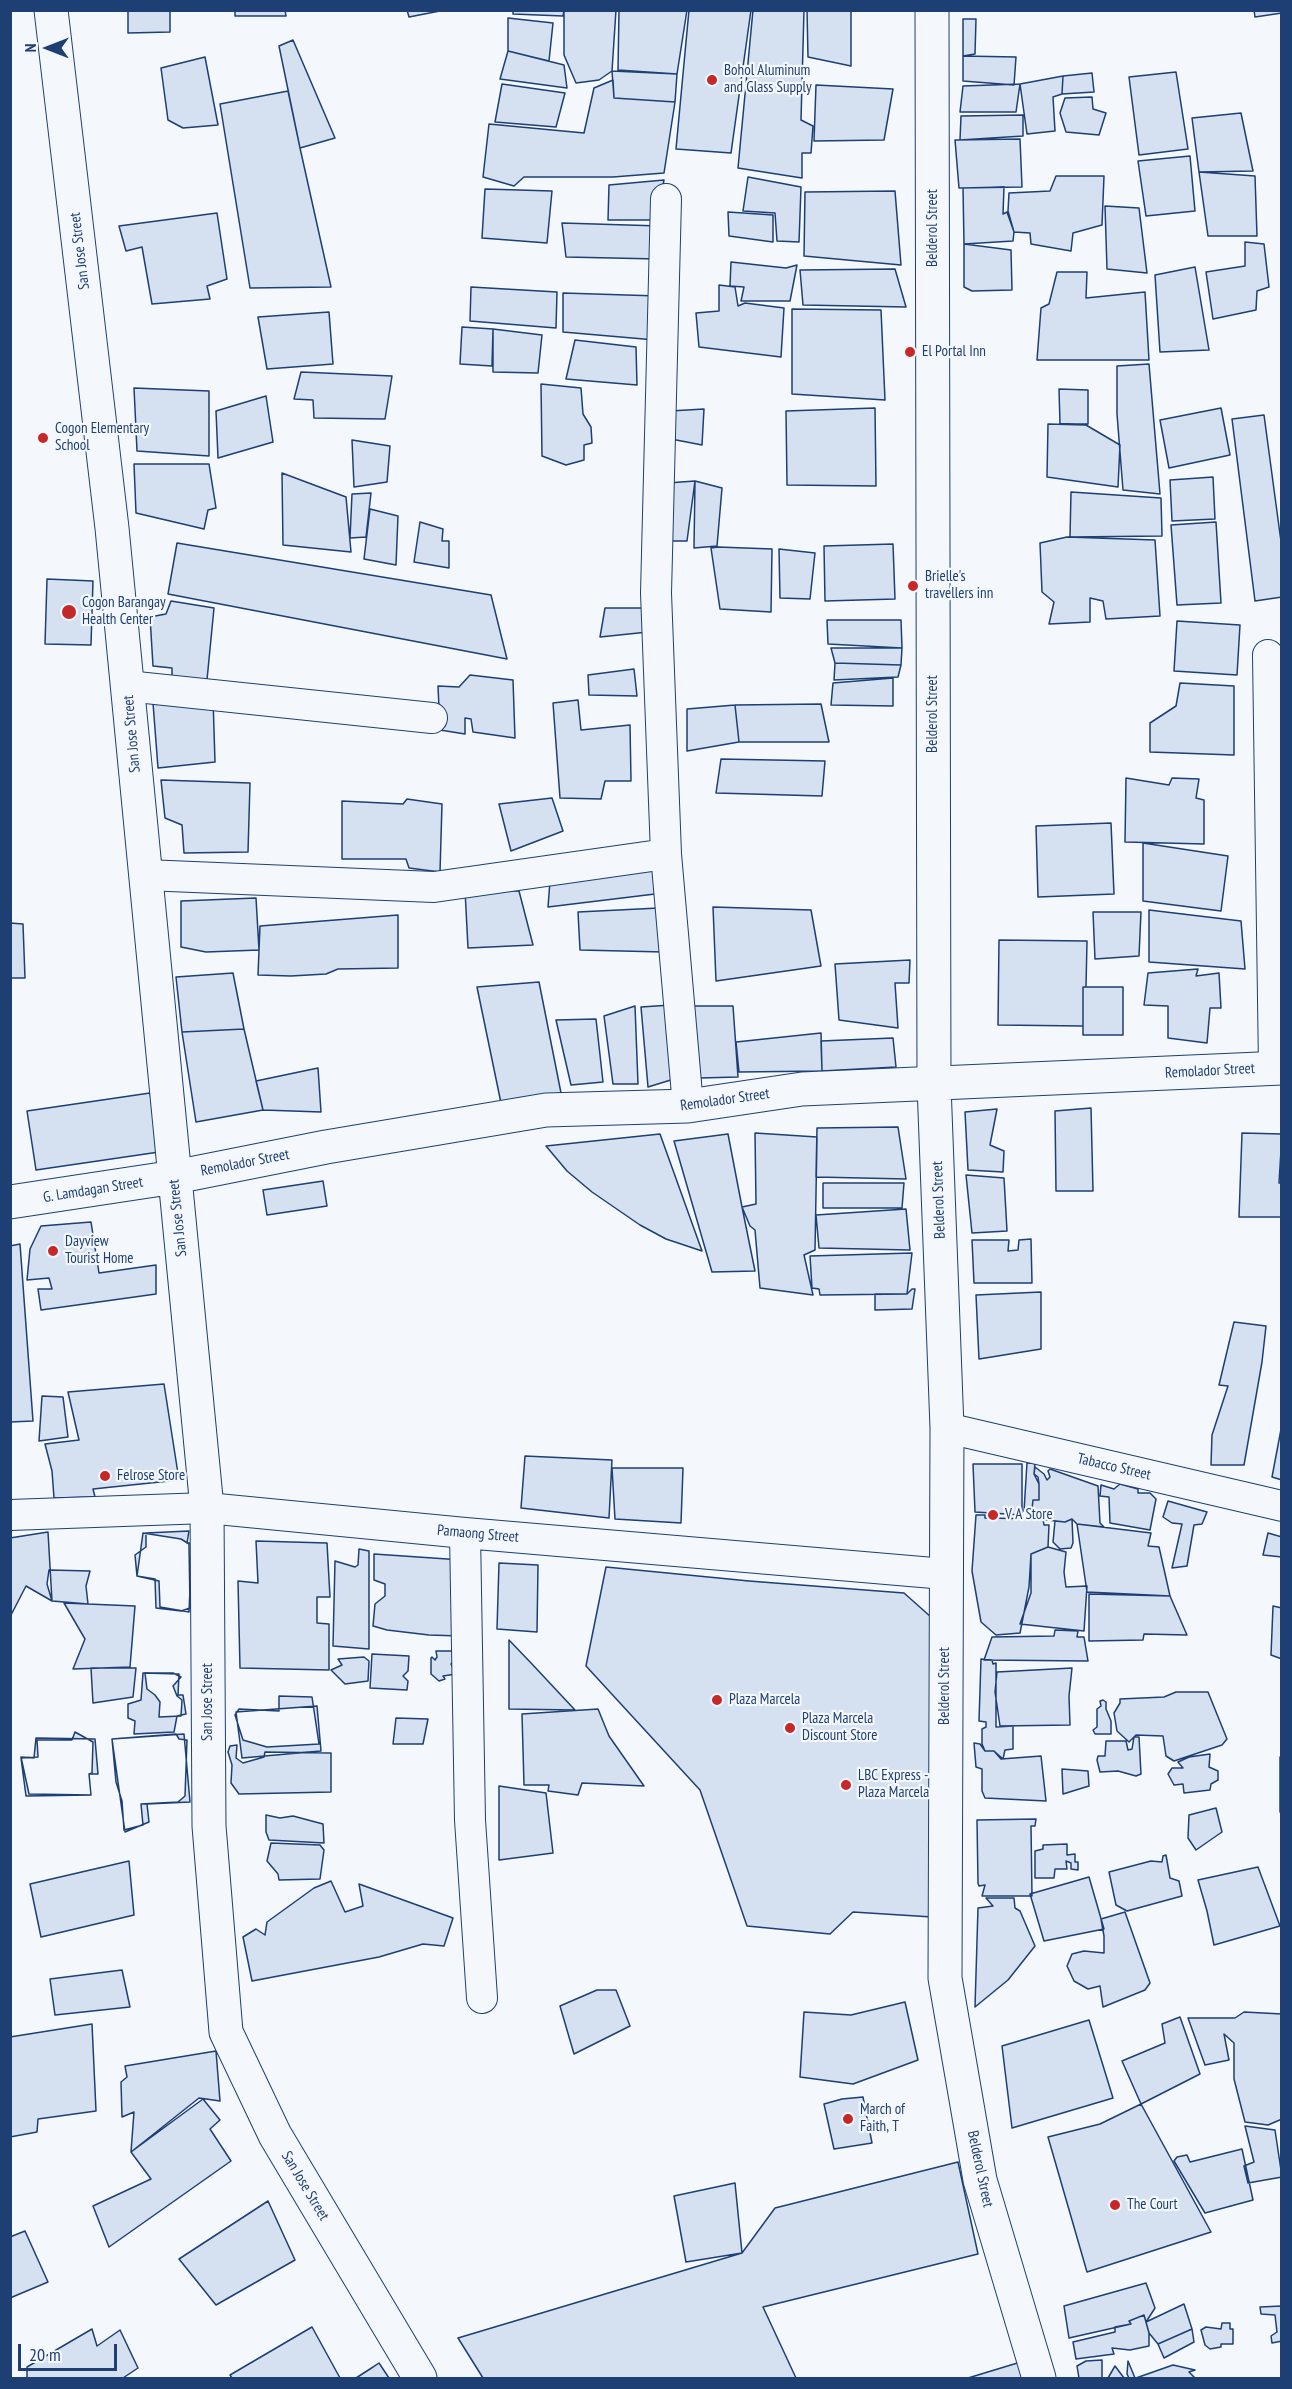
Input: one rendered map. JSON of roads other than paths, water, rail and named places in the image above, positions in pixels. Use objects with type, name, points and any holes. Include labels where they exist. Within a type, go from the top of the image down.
[{"type":"street","name":"San Jose Street","points":[[51,10],[112,528],[207,1508],[209,1826],[226,2032],[275,2135],[420,2379]]},
{"type":"street","name":"Belderol Street","points":[[932,10],[934,1085],[947,1428],[945,1978],[980,2180],[1039,2379]]},
{"type":"street","points":[[666,199],[656,593],[666,854],[688,1106]]},
{"type":"street","points":[[1268,655],[1278,1068]]},
{"type":"street","points":[[127,686],[432,718]]},
{"type":"street","points":[[146,875],[434,887],[666,854]]},
{"type":"street","name":"Remolador Street","points":[[175,1177],[326,1147],[546,1110],[688,1106],[802,1089],[934,1085],[1278,1068]]},
{"type":"street","name":"G. Lamdagan Street","points":[[10,1202],[175,1177]]},
{"type":"street","name":"Tabacco Street","points":[[947,1428],[1281,1506]]},
{"type":"street","name":"Pamaong Street","points":[[10,1515],[207,1508],[465,1533],[945,1574]]},
{"type":"street","points":[[465,1533],[470,1820],[482,1998]]},
{"type":"place","name":"Bohol Aluminum and Glass Supply","points":[[712,80]]},
{"type":"place","name":"El Portal Inn","points":[[910,352]]},
{"type":"place","name":"Cogon Elementary School","points":[[43,438]]},
{"type":"place","name":"Brielle's travellers inn","points":[[913,586]]},
{"type":"place","name":"Cogon Barangay Health Center","points":[[69,612]]},
{"type":"place","name":"Dayview Tourist Home","points":[[53,1251]]},
{"type":"place","name":"Felrose Store","points":[[105,1476]]},
{"type":"place","name":"V A Store","points":[[993,1515]]},
{"type":"place","name":"Plaza Marcela","points":[[717,1700]]},
{"type":"place","name":"Plaza Marcela Discount Store","points":[[790,1728]]},
{"type":"place","name":"LBC Express - Plaza Marcela","points":[[846,1785]]},
{"type":"place","name":"March of Faith, T","points":[[848,2119]]},
{"type":"place","name":"The Court","points":[[1115,2205]]}]
